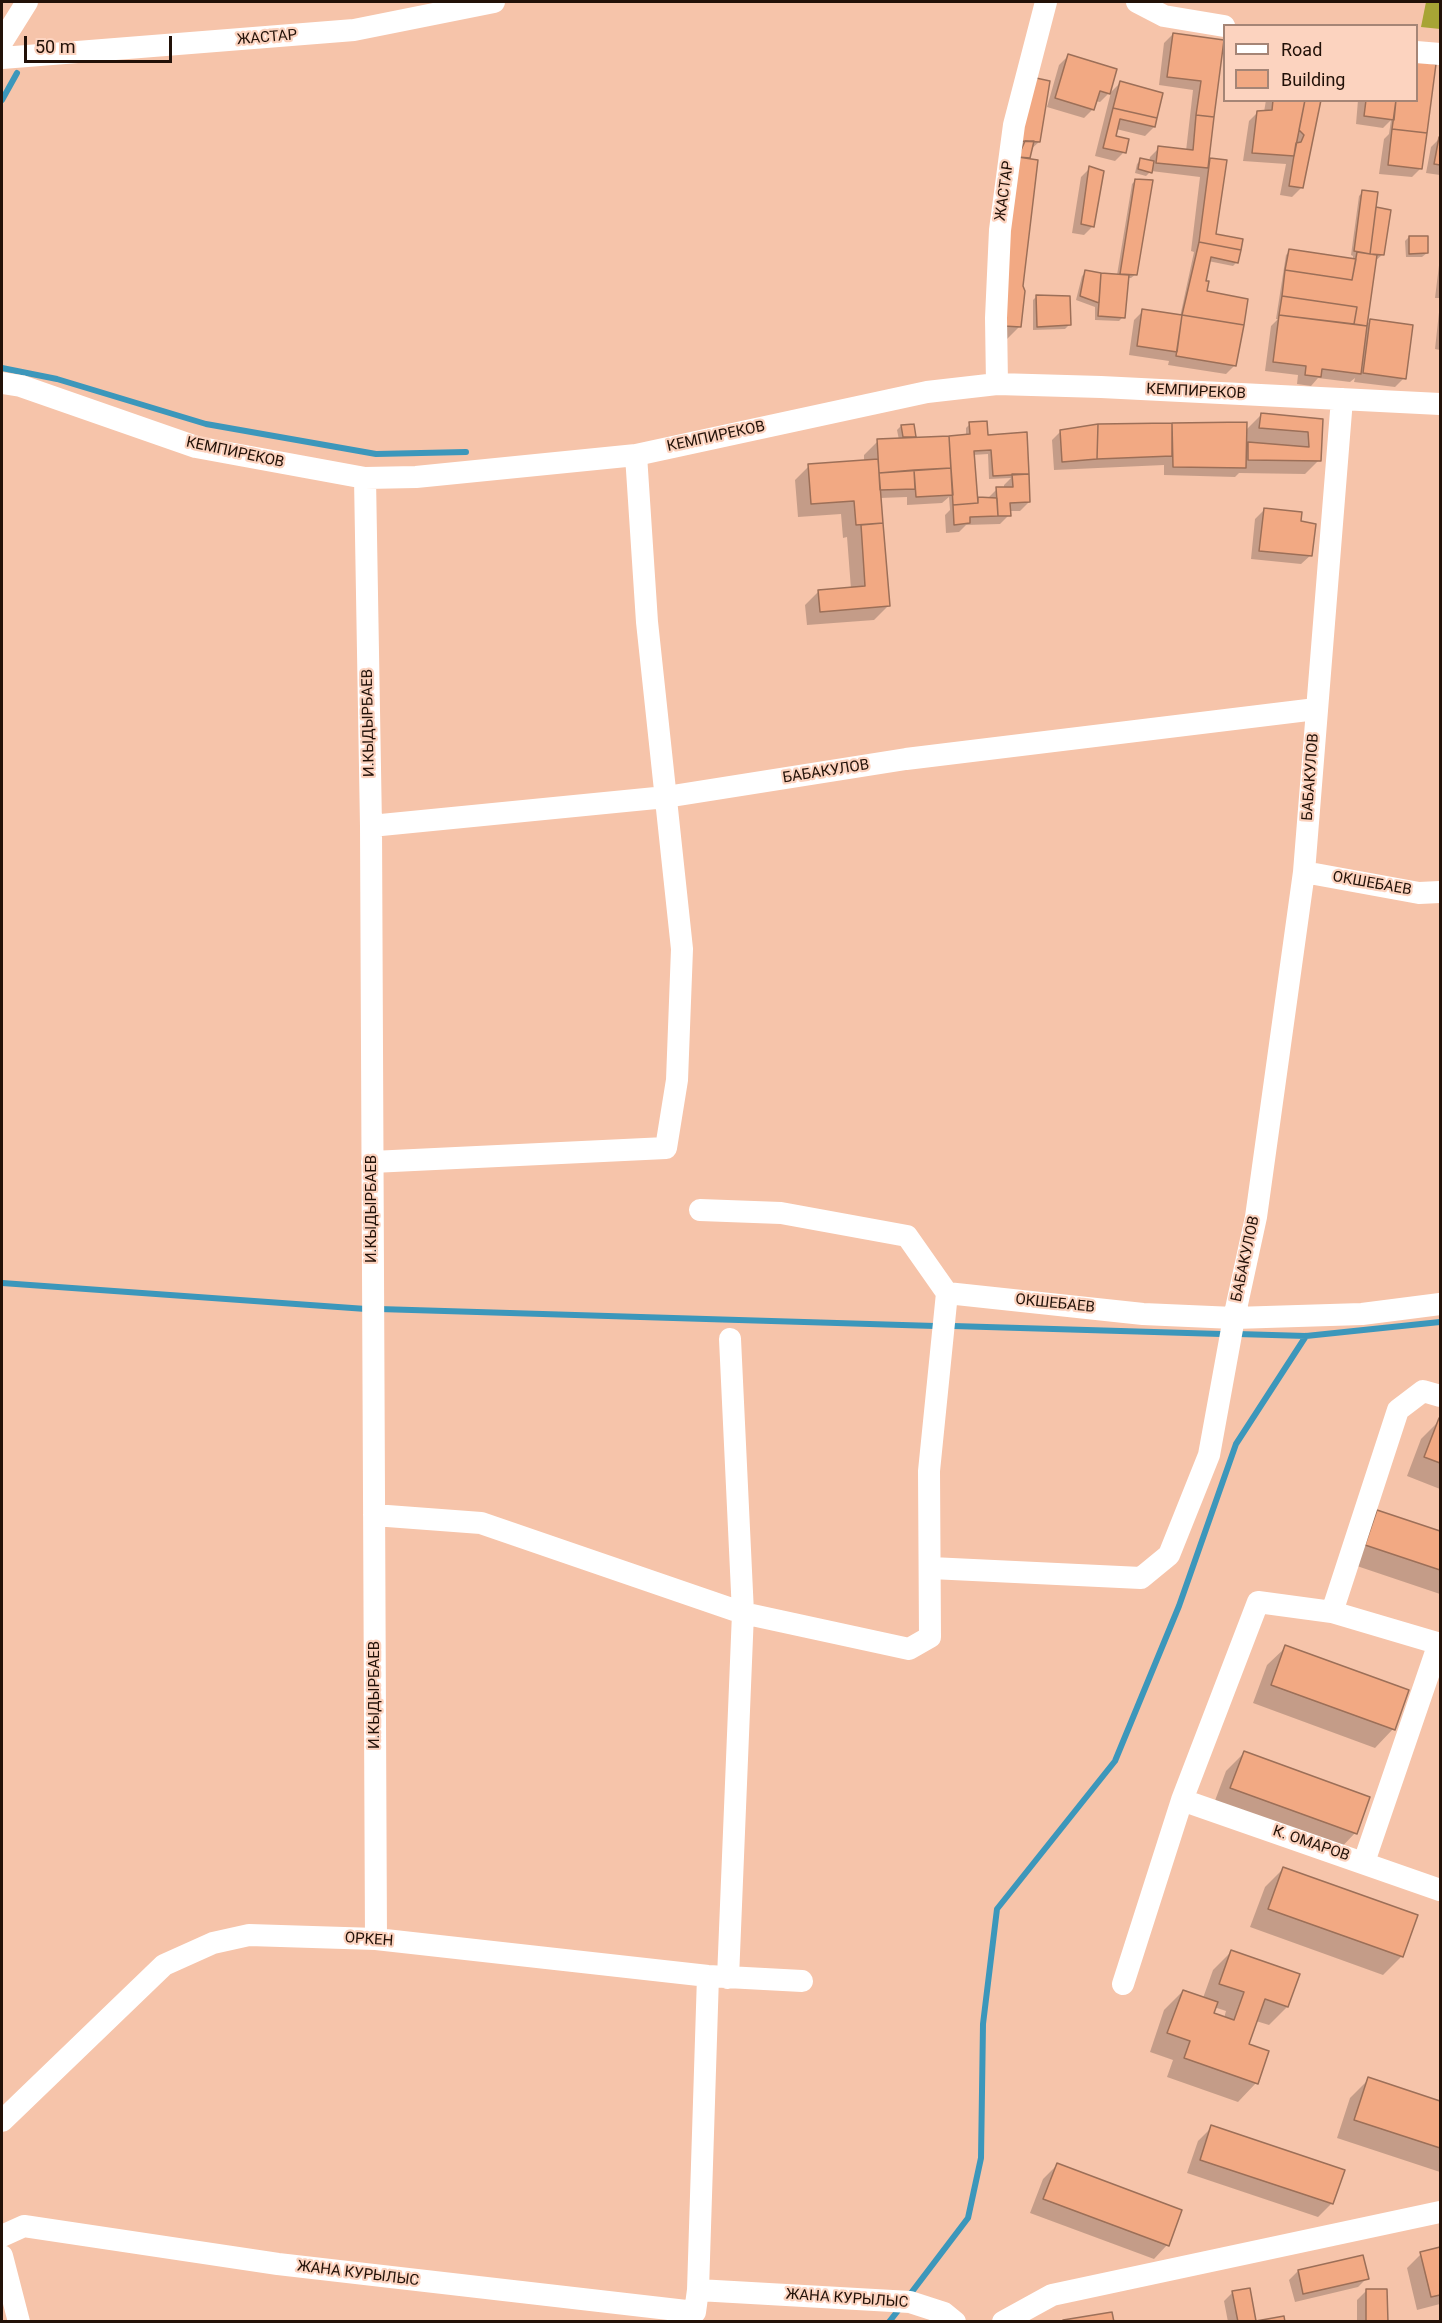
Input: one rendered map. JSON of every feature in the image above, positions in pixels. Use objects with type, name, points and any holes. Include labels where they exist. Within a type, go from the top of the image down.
[{"type":"street","points":[[2,42],[27,2]]},
{"type":"street","name":"ЖАСТАР","points":[[2,58],[354,30],[494,2]]},
{"type":"street","name":"ЖАСТАР","points":[[997,384],[996,318],[1000,230],[1014,125],[1046,2]]},
{"type":"street","points":[[1137,2],[1164,16],[1223,26]]},
{"type":"street","points":[[1418,52],[1440,54]]},
{"type":"street","name":"КЕМПИРЕКОВ","points":[[2,383],[21,386],[196,447],[365,478],[416,477],[636,455],[927,392],[997,384],[1440,405]]},
{"type":"street","name":"БАБАКУЛОВ","points":[[931,1568],[1142,1578],[1169,1555],[1209,1455],[1234,1318],[1256,1217],[1304,872],[1342,399]]},
{"type":"street","points":[[372,1162],[666,1148],[677,1080],[682,949],[647,622],[636,455]]},
{"type":"street","name":"И.КЫДЫРБАЕВ","points":[[365,478],[370,826],[376,1939]]},
{"type":"street","name":"БАБАКУЛОВ","points":[[370,826],[666,797],[906,759],[1316,709]]},
{"type":"street","name":"ОКШЕБАЕВ","points":[[1304,872],[1419,893],[1440,892]]},
{"type":"street","points":[[374,1515],[481,1523],[743,1613],[909,1649],[930,1637],[929,1471],[947,1293],[906,1236],[781,1213],[700,1210]]},
{"type":"street","name":"ОКШЕБАЕВ","points":[[947,1293],[1143,1314],[1234,1318],[1362,1314],[1440,1304]]},
{"type":"street","name":"ЖАНА КУРЫЛЫС","points":[[2,2236],[24,2226],[278,2264],[695,2312],[743,1613],[730,1339]]},
{"type":"street","points":[[1332,1612],[1398,1410],[1423,1391],[1440,1396]]},
{"type":"street","points":[[1123,1984],[1182,1800],[1258,1602],[1332,1612],[1440,1644],[1364,1862]]},
{"type":"street","name":"К. ОМАРОВ","points":[[1182,1800],[1440,1890]]},
{"type":"street","name":"ОРКЕН","points":[[2,2121],[164,1965],[213,1943],[249,1935],[376,1939],[718,1977],[802,1981]]},
{"type":"street","points":[[1003,2322],[1052,2295],[1440,2212]]},
{"type":"street","points":[[2,2256],[19,2322]]},
{"type":"street","name":"ЖАНА КУРЫЛЫС","points":[[698,2290],[910,2302],[944,2313],[955,2322]]},
{"type":"shaded area","points":[[1426,2],[1440,2],[1440,29],[1421,27]]},
{"type":"building","points":[[1173,33],[1223,40],[1214,117],[1196,115],[1201,81],[1167,77]]},
{"type":"building","points":[[1068,54],[1117,69],[1110,94],[1100,91],[1094,110],[1055,98]]},
{"type":"building","points":[[1418,61],[1436,64],[1427,133],[1392,129],[1396,102],[1418,102]]},
{"type":"building","points":[[1036,78],[1050,81],[1040,142],[1019,141]]},
{"type":"building","points":[[1120,81],[1163,93],[1157,118],[1113,108]]},
{"type":"building","points":[[1273,102],[1305,102],[1294,156],[1252,153],[1257,111],[1272,110]]},
{"type":"building","points":[[1305,102],[1321,102],[1303,188],[1289,186],[1296,143],[1301,142],[1304,135],[1299,130]]},
{"type":"building","points":[[1366,102],[1396,102],[1394,120],[1364,116]]},
{"type":"building","points":[[1113,108],[1157,118],[1155,127],[1120,119],[1116,136],[1129,139],[1126,153],[1103,148]]},
{"type":"building","points":[[1196,115],[1214,117],[1208,168],[1156,163],[1158,146],[1193,150]]},
{"type":"building","points":[[1392,129],[1427,133],[1422,169],[1388,165]]},
{"type":"building","points":[[1440,137],[1440,165],[1434,164]]},
{"type":"building","points":[[1025,141],[1034,141],[1030,158],[1018,157]]},
{"type":"building","points":[[1018,157],[1038,160],[1023,286],[1025,291],[1021,327],[1003,326],[1007,227]]},
{"type":"building","points":[[1140,158],[1154,161],[1152,173],[1138,169]]},
{"type":"building","points":[[1210,158],[1227,160],[1216,234],[1243,239],[1241,250],[1199,242]]},
{"type":"building","points":[[1089,166],[1104,171],[1094,227],[1081,224]]},
{"type":"building","points":[[1135,179],[1153,180],[1137,275],[1120,274]]},
{"type":"building","points":[[1362,190],[1378,192],[1370,254],[1354,251]]},
{"type":"building","points":[[1376,207],[1391,210],[1384,255],[1370,254]]},
{"type":"building","points":[[1409,236],[1428,236],[1428,253],[1409,254]]},
{"type":"building","points":[[1199,242],[1241,250],[1238,263],[1211,257],[1206,281],[1209,281],[1207,291],[1248,299],[1244,325],[1182,315]]},
{"type":"building","points":[[1289,249],[1356,259],[1352,280],[1285,270]]},
{"type":"building","points":[[1357,252],[1377,255],[1367,326],[1354,324],[1357,307],[1282,296],[1285,270],[1352,280]]},
{"type":"building","points":[[1085,270],[1101,273],[1099,303],[1080,296]]},
{"type":"building","points":[[1101,273],[1129,275],[1125,318],[1098,316]]},
{"type":"building","points":[[1036,295],[1070,296],[1071,325],[1037,327]]},
{"type":"building","points":[[1282,296],[1357,307],[1354,324],[1279,315]]},
{"type":"building","points":[[1142,309],[1182,315],[1177,352],[1137,346]]},
{"type":"building","points":[[1182,315],[1244,325],[1236,366],[1176,356]]},
{"type":"building","points":[[1279,315],[1367,326],[1361,374],[1322,369],[1321,377],[1305,375],[1306,366],[1273,362]]},
{"type":"building","points":[[1370,319],[1413,325],[1406,379],[1363,373]]},
{"type":"building","points":[[1261,413],[1323,419],[1321,461],[1248,460],[1248,442],[1309,447],[1308,432],[1259,428]]},
{"type":"building","points":[[987,421],[988,435],[1027,432],[1029,474],[993,476],[991,450],[974,451],[978,503],[953,505],[949,436],[970,434],[969,422]]},
{"type":"building","points":[[1247,422],[1246,468],[1173,467],[1172,423]]},
{"type":"building","points":[[1172,423],[1172,456],[1097,459],[1098,424]]},
{"type":"building","points":[[914,424],[916,437],[903,437],[901,425]]},
{"type":"building","points":[[1098,424],[1097,459],[1062,462],[1060,430]]},
{"type":"building","points":[[949,436],[951,468],[879,473],[877,439]]},
{"type":"building","points":[[878,459],[883,523],[856,525],[854,501],[811,504],[808,464]]},
{"type":"building","points":[[951,468],[953,495],[916,497],[914,470]]},
{"type":"building","points":[[914,470],[915,489],[880,490],[879,473]]},
{"type":"building","points":[[1012,474],[1029,474],[1030,502],[1010,503],[1011,516],[998,516],[996,487],[1013,487]]},
{"type":"building","points":[[978,497],[997,498],[998,516],[970,517],[970,523],[954,525],[953,505],[978,503]]},
{"type":"building","points":[[1264,508],[1302,512],[1301,521],[1316,524],[1312,556],[1259,551]]},
{"type":"building","points":[[883,523],[890,606],[820,612],[818,590],[865,586],[861,525]]},
{"type":"building","points":[[1440,1419],[1440,1463],[1424,1457]]},
{"type":"building","points":[[1377,1510],[1440,1531],[1440,1570],[1365,1545]]},
{"type":"building","points":[[1285,1645],[1409,1690],[1395,1730],[1271,1685]]},
{"type":"building","points":[[1244,1751],[1370,1797],[1357,1834],[1230,1788]]},
{"type":"building","points":[[1283,1867],[1418,1915],[1403,1957],[1268,1909]]},
{"type":"building","points":[[1231,1950],[1300,1974],[1288,2007],[1265,1999],[1249,2044],[1269,2051],[1258,2084],[1184,2058],[1190,2041],[1167,2033],[1183,1990],[1218,2002],[1214,2013],[1234,2020],[1244,1992],[1219,1984]]},
{"type":"building","points":[[1368,2077],[1440,2101],[1440,2148],[1354,2120]]},
{"type":"building","points":[[1211,2125],[1345,2170],[1333,2204],[1200,2160]]},
{"type":"building","points":[[1057,2163],[1182,2210],[1169,2246],[1043,2199]]},
{"type":"building","points":[[1440,2247],[1440,2295],[1431,2297],[1420,2252]]},
{"type":"building","points":[[1363,2255],[1369,2279],[1303,2294],[1298,2270]]},
{"type":"building","points":[[1250,2288],[1256,2321],[1284,2316],[1285,2322],[1238,2322],[1232,2291]]},
{"type":"building","points":[[1366,2289],[1387,2289],[1388,2322],[1366,2322]]},
{"type":"building","points":[[1112,2312],[1114,2322],[1064,2322],[1063,2320]]},
{"type":"waterway","points":[[2,100],[17,73]]},
{"type":"waterway","points":[[2,368],[57,379],[206,424],[376,454],[466,452]]},
{"type":"waterway","points":[[2,1283],[366,1309]]},
{"type":"waterway","points":[[379,1309],[935,1326]]},
{"type":"waterway","points":[[1238,1334],[1306,1336],[1440,1322]]},
{"type":"waterway","points":[[953,1326],[1221,1334]]},
{"type":"waterway","points":[[908,2297],[968,2218],[981,2158],[983,2024],[997,1909],[1115,1761],[1179,1606],[1236,1444],[1306,1336]]},
{"type":"waterway","points":[[889,2322],[900,2308]]}]
